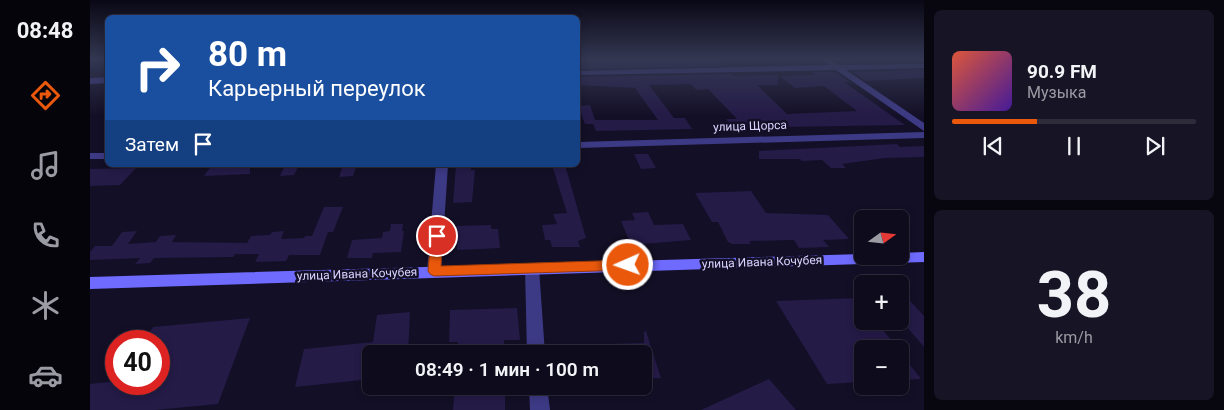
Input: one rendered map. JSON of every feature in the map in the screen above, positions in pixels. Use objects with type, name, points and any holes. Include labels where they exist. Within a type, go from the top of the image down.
[{"type":"street","points":[[852,78],[924,128]]},
{"type":"street","points":[[90,81],[105,80]]},
{"type":"street","name":"улица Щорса","points":[[580,145],[924,135]]},
{"type":"street","points":[[90,156],[105,156]]},
{"type":"street","points":[[434,271],[442,167]]},
{"type":"street","name":"улица Ивана Кочубея","points":[[90,283],[924,257]]},
{"type":"street","points":[[532,268],[536,345]]},
{"type":"street","points":[[539,395],[540,410]]},
{"type":"building","points":[[580,78],[778,78],[778,85],[757,85],[787,114],[857,111],[824,86],[795,88],[783,78],[844,78],[850,82],[844,82],[905,125],[782,127],[783,129],[735,130],[726,119],[737,119],[708,89],[696,90],[691,84],[649,85],[674,118],[685,118],[692,129],[596,131],[593,124],[585,124],[580,111],[580,106],[590,105],[595,120],[658,120],[635,88],[580,85]]},
{"type":"building","points":[[862,78],[921,78],[866,81]]},
{"type":"building","points":[[897,144],[900,147],[924,146],[924,157],[885,158],[842,164],[846,168],[831,168],[822,160],[759,159],[759,151]]},
{"type":"building","points":[[634,154],[648,154],[656,168],[641,169]]},
{"type":"building","points":[[211,167],[250,167],[250,174],[204,176]]},
{"type":"building","points":[[284,167],[298,167],[294,175],[280,176]]},
{"type":"building","points":[[342,167],[356,167],[353,176],[339,177]]},
{"type":"building","points":[[456,167],[471,167],[471,170],[475,170],[472,202],[453,203]]},
{"type":"building","points":[[553,167],[566,167],[586,238],[578,241],[580,247],[552,247],[550,240],[545,240],[542,225],[557,224],[553,214],[567,213]]},
{"type":"building","points":[[136,168],[120,185],[90,186],[90,169]]},
{"type":"building","points":[[751,191],[766,213],[828,215],[849,239],[823,240],[829,247],[799,248],[794,240],[749,241],[751,244],[732,244],[728,242],[718,222],[712,222],[695,193]]},
{"type":"building","points":[[324,207],[343,207],[333,232],[328,232],[320,255],[289,255],[286,261],[255,262],[259,254],[235,254],[233,257],[154,258],[150,263],[135,264],[140,258],[90,260],[90,252],[95,246],[112,246],[122,232],[137,231],[128,244],[156,242],[160,236],[176,235],[172,242],[247,243],[251,236],[270,235],[272,232],[284,231],[281,239],[304,238],[305,236],[312,236]]},
{"type":"building","points":[[648,212],[654,225],[683,224],[691,240],[631,245],[621,221],[635,220],[632,213]]},
{"type":"building","points":[[391,224],[403,224],[401,252],[373,253],[372,258],[347,258],[352,240],[382,238],[383,232],[390,231]]},
{"type":"building","points":[[491,225],[491,229],[498,229],[500,248],[457,250],[456,226]]},
{"type":"building","points":[[854,298],[854,330],[883,330],[891,340],[854,340],[854,382],[827,384],[776,301]]},
{"type":"building","points":[[909,300],[924,316],[924,347],[909,330]]},
{"type":"building","points":[[517,308],[520,340],[504,340],[504,345],[458,345],[458,342],[449,342],[450,310]]},
{"type":"building","points":[[410,312],[408,345],[362,345],[362,380],[295,387],[304,349],[373,342],[377,315]]},
{"type":"building","points":[[250,318],[218,404],[155,410],[90,410],[90,384],[105,382],[105,395],[170,395],[170,330],[151,330],[153,327]]},
{"type":"building","points":[[646,331],[650,345],[608,345],[644,343],[644,332]]},
{"type":"building","points":[[652,350],[661,378],[652,379]]},
{"type":"building","points":[[909,364],[921,379],[909,380]]},
{"type":"building","points":[[769,379],[796,410],[701,410]]},
{"type":"building","points":[[454,395],[505,395],[505,410],[453,410]]},
{"type":"route","points":[[437,236],[434,271],[628,265]]}]
